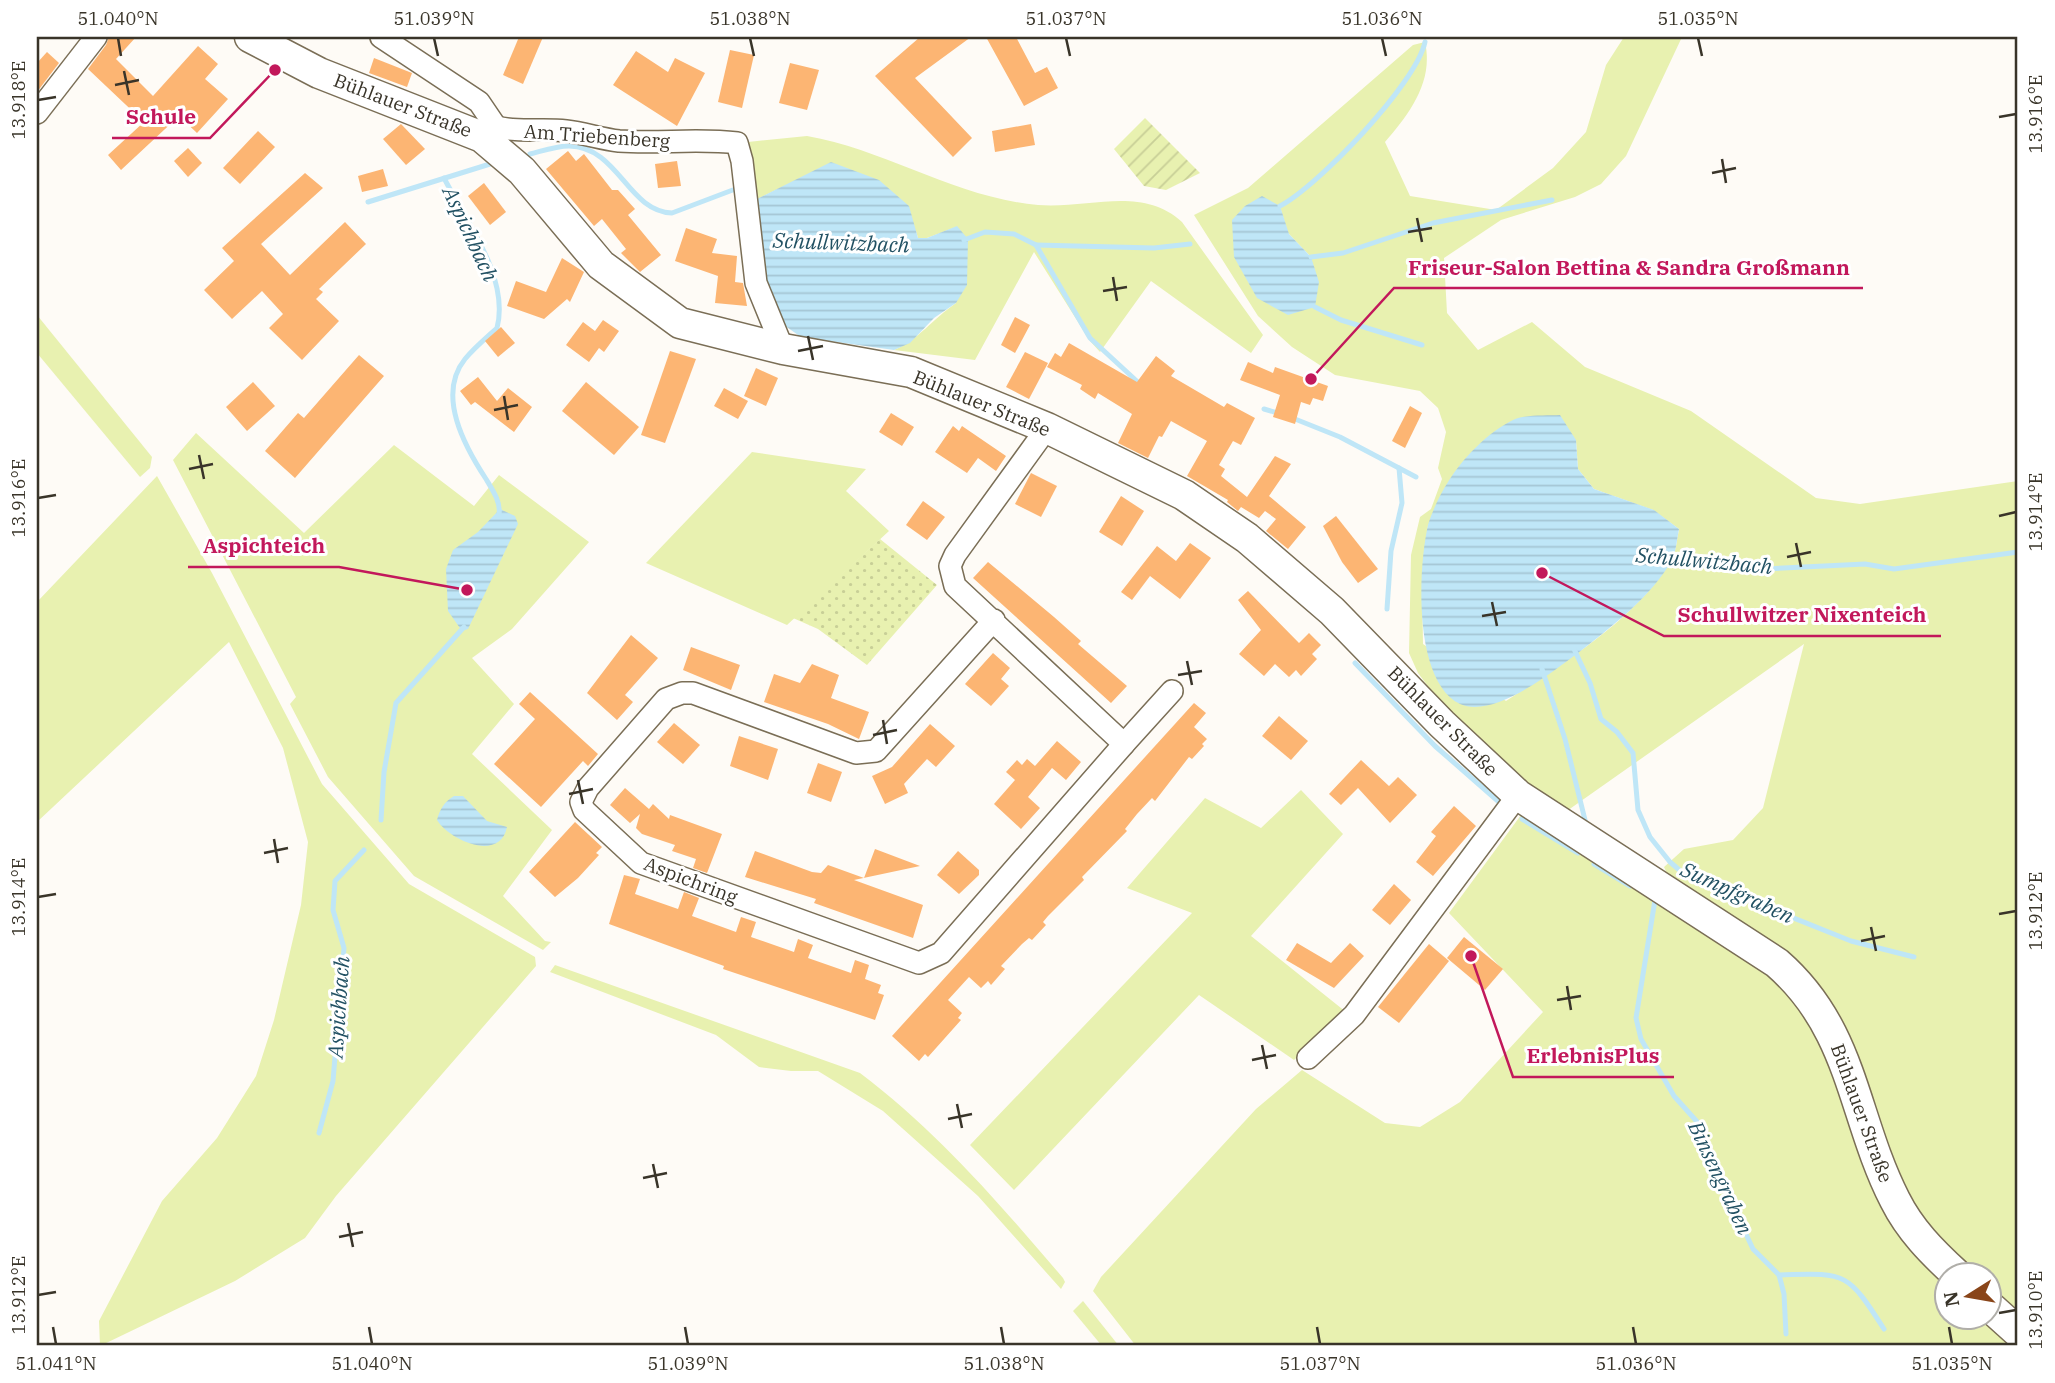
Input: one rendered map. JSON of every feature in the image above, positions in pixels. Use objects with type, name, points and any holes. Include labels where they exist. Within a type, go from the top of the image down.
[{"type":"street","points":[[37,113],[96,37]]},
{"type":"street","name":"Bühlauer Straße","points":[[250,37],[319,73],[489,132],[601,265],[680,323],[783,349],[911,372],[1047,429],[1184,495],[1247,538],[1332,611],[1442,723],[1518,795],[1777,963],[1799,982],[1821,1010],[1835,1038],[1882,1172],[1896,1201],[1910,1226],[1942,1260]]},
{"type":"street","name":"Am Triebenberg","points":[[382,37],[480,102],[489,132],[566,131],[615,140],[658,142],[709,139],[737,143],[743,161],[756,283],[783,349]]},
{"type":"street","points":[[1047,429],[950,566],[955,586],[1124,744]]},
{"type":"street","name":"Aspichring","points":[[994,620],[876,751],[856,753],[693,693],[682,693],[666,699],[588,788],[581,802],[584,810],[641,863],[919,963],[941,953],[1172,691]]},
{"type":"street","points":[[1308,1058],[1354,1015],[1518,795]]},
{"type":"street","points":[[2002,1317],[2018,1332]]},
{"type":"green space","points":[[1624,37],[1682,37],[1626,156],[1601,184],[1575,197],[1501,220],[1444,258],[1447,313],[1478,350],[1532,322],[1585,367],[1691,411],[1816,498],[1860,504],[2018,481],[2018,1322],[2002,1308],[2002,1260],[1953,1260],[1921,1225],[1889,1164],[1848,1038],[1671,882],[1664,867],[1684,849],[1733,840],[1763,808],[1804,644],[1564,813],[1481,745],[1436,697],[1418,673],[1409,653],[1411,555],[1420,517],[1431,509],[1442,479],[1438,468],[1446,432],[1438,408],[1420,391],[1335,375],[1292,347],[1258,316],[1194,215],[1248,188],[1413,45],[1425,42],[1427,57],[1423,84],[1411,109],[1385,142],[1410,196],[1496,210],[1553,168],[1586,132],[1606,65]],"holes":[[[1280,207],[1288,233],[1311,257],[1288,315]],[[1576,440],[1578,469],[1594,489],[1653,510],[1679,529],[1675,550],[1671,561],[1655,583],[1617,622],[1574,656],[1506,701],[1423,644],[1422,587],[1428,525]]]},
{"type":"green space","points":[[1145,118],[1200,173],[1166,190],[1144,186],[1114,149]]},
{"type":"green space","points":[[807,136],[865,152],[950,184],[1008,201],[1038,205],[1114,201],[1150,204],[1182,222],[1263,335],[1251,353],[1151,281],[1100,352],[1090,341],[1034,252],[975,360],[894,350],[911,341],[956,303],[956,227],[927,238],[918,238],[916,231],[782,187],[755,200],[748,142]]},
{"type":"green space","points":[[37,315],[152,457],[150,468],[140,477],[37,353]]},
{"type":"green space","points":[[196,433],[304,533],[394,445],[474,506],[499,475],[589,542],[512,629],[472,658],[514,704],[472,754],[552,830],[503,896],[545,941],[551,942],[543,950],[414,876],[328,777],[290,704],[296,697],[173,460]]},
{"type":"green space","points":[[752,452],[866,469],[846,491],[889,531],[787,625],[646,563]]},
{"type":"green space","points":[[157,476],[212,573],[322,784],[409,884],[535,957],[536,966],[336,1196],[305,1238],[235,1281],[100,1346],[99,1321],[162,1201],[217,1138],[256,1076],[274,1020],[301,905],[308,842],[283,748],[229,642],[37,822],[37,602]]},
{"type":"green space","points":[[880,539],[937,585],[867,665],[818,629],[793,618]]},
{"type":"green space","points":[[1301,790],[1343,834],[1251,936],[1346,1012],[1294,1060],[1199,995],[1014,1190],[970,1145],[1192,913],[1127,888],[1205,798],[1261,828]]},
{"type":"green space","points":[[1521,815],[1789,986],[1936,1260],[1932,1260],[1932,1330],[2001,1330],[2018,1346],[1136,1346],[1093,1291],[1101,1277],[1256,1109],[1302,1070],[1385,1123],[1420,1127],[1460,1102],[1543,1012],[1449,913]]},
{"type":"green space","points":[[555,965],[860,1073],[942,1144],[992,1196],[1063,1278],[1065,1282],[1061,1289],[978,1196],[883,1111],[818,1071],[759,1067],[716,1035],[550,972]]},
{"type":"green space","points":[[1083,1301],[1119,1346],[1102,1346],[1073,1311]]},
{"type":"water","points":[[831,162],[879,180],[909,206],[918,238],[927,238],[957,226],[968,239],[967,285],[956,303],[934,318],[910,343],[894,350],[801,337],[781,323],[766,295],[755,200]]},
{"type":"water","points":[[1262,196],[1280,206],[1289,234],[1311,257],[1319,282],[1315,307],[1288,315],[1257,298],[1234,257],[1232,220],[1245,206]]},
{"type":"water","points":[[1560,415],[1576,440],[1578,469],[1594,489],[1654,510],[1679,529],[1673,557],[1664,573],[1630,611],[1553,671],[1522,691],[1489,705],[1474,707],[1460,704],[1445,692],[1434,673],[1427,649],[1421,595],[1428,525],[1439,497],[1454,473],[1485,439],[1518,418]]},
{"type":"water","points":[[500,509],[515,516],[518,524],[468,629],[462,631],[448,611],[446,569],[453,550],[478,532]]},
{"type":"water","points":[[454,796],[463,796],[487,821],[507,827],[502,838],[495,844],[485,846],[463,840],[443,828],[437,820],[438,816],[445,803]]},
{"type":"building","points":[[109,37],[136,37],[116,59],[153,96],[198,46],[218,64],[205,79],[228,99],[197,133],[179,116],[121,170],[108,155],[144,122],[88,69]]},
{"type":"building","points":[[519,37],[543,37],[523,84],[503,75]]},
{"type":"building","points":[[920,37],[971,37],[915,78],[972,138],[953,157],[875,76]]},
{"type":"building","points":[[986,37],[1016,37],[1035,73],[1047,67],[1058,88],[1024,106]]},
{"type":"building","points":[[730,50],[754,55],[742,108],[718,102]]},
{"type":"building","points":[[636,51],[668,72],[675,58],[705,73],[677,126],[613,85]]},
{"type":"building","points":[[47,52],[59,63],[37,92],[37,63]]},
{"type":"building","points":[[374,58],[412,73],[407,87],[369,73]]},
{"type":"building","points":[[790,63],[819,70],[807,110],[779,103]]},
{"type":"building","points":[[401,124],[425,149],[406,165],[383,139]]},
{"type":"building","points":[[1031,124],[1035,145],[995,152],[992,131]]},
{"type":"building","points":[[258,131],[275,147],[240,184],[223,168]]},
{"type":"building","points":[[188,148],[202,163],[188,177],[174,161]]},
{"type":"building","points":[[568,151],[576,161],[584,154],[612,190],[618,190],[635,209],[628,215],[661,255],[640,272],[621,253],[626,249],[602,219],[594,226],[546,169]]},
{"type":"building","points":[[677,161],[681,186],[658,188],[655,164]]},
{"type":"building","points":[[383,169],[388,186],[362,192],[358,176]]},
{"type":"building","points":[[305,173],[323,188],[261,244],[290,275],[345,222],[366,244],[319,289],[323,292],[316,299],[339,321],[302,360],[269,328],[283,314],[262,291],[232,319],[204,290],[234,261],[222,248]]},
{"type":"building","points":[[484,183],[506,212],[490,225],[468,196]]},
{"type":"building","points":[[686,228],[717,239],[712,253],[737,256],[735,282],[743,283],[747,306],[715,303],[718,276],[675,261]]},
{"type":"building","points":[[562,258],[584,272],[570,302],[567,299],[544,319],[507,306],[516,281],[546,292]]},
{"type":"building","points":[[1015,317],[1030,325],[1015,353],[1001,345]]},
{"type":"building","points":[[603,320],[619,331],[604,352],[599,348],[589,362],[566,345],[583,322],[595,331]]},
{"type":"building","points":[[501,327],[515,343],[498,357],[485,341]]},
{"type":"building","points":[[1069,343],[1137,382],[1156,356],[1175,371],[1171,376],[1224,407],[1227,403],[1255,418],[1241,445],[1233,441],[1219,465],[1225,469],[1221,476],[1247,497],[1275,456],[1291,464],[1269,496],[1306,527],[1288,549],[1266,531],[1276,519],[1265,511],[1259,518],[1241,507],[1238,511],[1228,500],[1187,476],[1207,441],[1171,421],[1162,437],[1159,436],[1148,458],[1118,443],[1132,414],[1098,393],[1095,399],[1080,389],[1082,385],[1047,367],[1055,353],[1061,357]]},
{"type":"building","points":[[670,351],[696,359],[665,443],[641,435]]},
{"type":"building","points":[[1025,352],[1048,363],[1029,399],[1006,387]]},
{"type":"building","points":[[359,355],[384,376],[295,478],[265,451],[298,413],[304,418]]},
{"type":"building","points":[[1248,362],[1273,373],[1275,367],[1328,386],[1323,401],[1313,398],[1310,405],[1301,402],[1295,424],[1273,417],[1280,395],[1240,380]]},
{"type":"building","points":[[756,368],[778,378],[766,406],[744,396]]},
{"type":"building","points":[[478,377],[497,401],[508,388],[532,407],[514,432],[475,402],[471,405],[460,391]]},
{"type":"building","points":[[253,382],[275,406],[247,431],[226,407]]},
{"type":"building","points":[[586,382],[639,427],[614,455],[562,411]]},
{"type":"building","points":[[724,388],[748,401],[738,419],[714,406]]},
{"type":"building","points":[[1410,406],[1422,413],[1405,448],[1392,441]]},
{"type":"building","points":[[891,413],[914,427],[902,446],[879,432]]},
{"type":"building","points":[[953,426],[959,431],[962,426],[1006,456],[996,471],[978,458],[967,473],[935,452]]},
{"type":"building","points":[[1031,473],[1057,486],[1041,517],[1015,504]]},
{"type":"building","points":[[1121,496],[1144,511],[1122,546],[1099,532]]},
{"type":"building","points":[[923,501],[945,517],[927,540],[906,525]]},
{"type":"building","points":[[1336,516],[1378,569],[1358,583],[1342,562],[1323,526]]},
{"type":"building","points":[[1190,543],[1211,558],[1180,599],[1150,576],[1132,600],[1121,592],[1157,546],[1176,561]]},
{"type":"building","points":[[988,562],[1081,641],[1078,644],[1127,686],[1111,703],[973,578]]},
{"type":"building","points":[[1248,591],[1299,643],[1309,633],[1321,645],[1312,654],[1317,659],[1301,676],[1296,670],[1289,677],[1275,664],[1264,676],[1239,654],[1261,630],[1238,600]]},
{"type":"building","points":[[631,635],[658,658],[625,695],[633,702],[617,720],[587,693]]},
{"type":"building","points":[[691,647],[740,665],[731,690],[683,670]]},
{"type":"building","points":[[993,653],[1010,668],[1001,679],[1009,686],[991,706],[965,684]]},
{"type":"building","points":[[812,664],[839,675],[831,698],[869,712],[859,739],[828,724],[764,702],[774,674],[800,683]]},
{"type":"building","points":[[530,692],[598,754],[588,766],[583,761],[541,807],[494,764],[535,719],[519,704]]},
{"type":"building","points":[[1194,703],[1206,713],[1194,727],[1207,739],[1202,744],[1204,746],[1192,759],[1189,757],[1155,801],[1152,798],[1137,814],[1125,829],[1127,831],[1043,922],[1046,925],[1032,940],[1029,938],[1022,944],[1001,966],[1005,969],[991,985],[988,981],[981,988],[969,977],[948,1000],[962,1013],[958,1018],[961,1020],[928,1057],[925,1054],[919,1061],[892,1036]]},
{"type":"building","points":[[1279,716],[1308,741],[1291,760],[1262,736]]},
{"type":"building","points":[[674,723],[700,745],[683,764],[657,742]]},
{"type":"building","points":[[930,724],[955,746],[936,767],[927,759],[904,784],[908,793],[885,804],[872,776],[892,767]]},
{"type":"building","points":[[739,736],[778,749],[768,780],[730,766]]},
{"type":"building","points":[[1057,741],[1081,762],[1066,780],[1052,768],[1028,797],[1040,808],[1021,829],[994,804],[1015,780],[1006,772],[1017,760],[1022,765],[1027,759],[1035,766]]},
{"type":"building","points":[[1361,760],[1389,786],[1398,777],[1417,795],[1390,823],[1358,788],[1341,805],[1329,794]]},
{"type":"building","points":[[818,763],[842,772],[831,802],[807,793]]},
{"type":"building","points":[[625,788],[649,809],[653,804],[669,819],[670,815],[722,834],[707,873],[693,868],[696,859],[672,851],[675,845],[642,834],[636,828],[640,814],[630,823],[610,805]]},
{"type":"building","points":[[1454,806],[1476,826],[1433,876],[1416,862],[1436,836],[1431,832]]},
{"type":"building","points":[[575,822],[602,847],[596,853],[599,855],[578,878],[555,897],[529,872]]},
{"type":"building","points":[[875,849],[920,866],[864,878]]},
{"type":"building","points":[[755,851],[812,872],[821,873],[828,865],[864,878],[854,880],[923,905],[913,938],[814,903],[816,899],[745,877]]},
{"type":"building","points":[[958,851],[979,870],[979,875],[959,894],[937,875]]},
{"type":"building","points":[[624,875],[640,879],[635,894],[678,909],[684,892],[699,898],[692,916],[736,932],[741,917],[756,922],[751,937],[794,952],[798,939],[813,945],[808,958],[851,973],[855,960],[869,965],[865,979],[881,985],[878,993],[884,995],[875,1020],[723,969],[724,966],[609,924]]},
{"type":"building","points":[[1394,884],[1411,900],[1390,925],[1372,910]]},
{"type":"building","points":[[1464,937],[1503,969],[1485,990],[1447,958]]},
{"type":"building","points":[[1297,943],[1331,963],[1350,943],[1364,956],[1334,988],[1286,960]]},
{"type":"building","points":[[1429,944],[1449,961],[1399,1023],[1378,1007]]},
{"type":"waterway","points":[[1280,206],[1317,178],[1363,132],[1404,83],[1425,42]]},
{"type":"waterway","name":"Schullwitzbach","points":[[530,154],[564,146],[586,149],[612,167],[644,202],[657,210],[672,213],[738,188]]},
{"type":"waterway","name":"Schullwitzbach","points":[[368,202],[490,164]]},
{"type":"waterway","name":"Aspichbach","points":[[444,178],[484,250],[497,290],[497,328],[465,359],[457,373],[453,404],[462,436],[496,496],[499,514]]},
{"type":"waterway","points":[[1311,257],[1343,253],[1433,223],[1552,200]]},
{"type":"waterway","name":"Schullwitzbach","points":[[964,240],[985,232],[1014,234],[1036,245],[1090,338],[1141,385]]},
{"type":"waterway","points":[[1036,245],[1154,248],[1190,244]]},
{"type":"waterway","points":[[1315,307],[1341,320],[1422,345]]},
{"type":"waterway","name":"Schullwitzbach","points":[[1264,409],[1281,414]]},
{"type":"waterway","name":"Schullwitzbach","points":[[1290,417],[1340,437],[1416,477]]},
{"type":"waterway","points":[[1387,609],[1391,551],[1402,503],[1399,468]]},
{"type":"waterway","name":"Schullwitzbach","points":[[1667,558],[1765,569],[1865,564],[1894,569],[2018,552]]},
{"type":"waterway","name":"Aspichbach","points":[[381,820],[384,772],[396,703],[464,627]]},
{"type":"waterway","name":"Sumpfgraben","points":[[1574,649],[1590,683],[1601,719],[1617,732],[1633,753],[1638,810],[1650,837],[1670,862],[1684,874],[1851,941],[1914,957]]},
{"type":"waterway","points":[[1355,663],[1435,746],[1499,802]]},
{"type":"waterway","name":"Binsengraben","points":[[1542,669],[1565,739],[1587,828]]},
{"type":"waterway","points":[[1522,819],[1578,853]]},
{"type":"waterway","name":"Aspichbach","points":[[319,1133],[333,1081],[344,948],[333,910],[335,881],[364,850]]},
{"type":"waterway","name":"Binsengraben","points":[[1594,864],[1630,886]]},
{"type":"waterway","name":"Binsengraben","points":[[1651,898],[1655,900],[1636,1018],[1641,1039],[1674,1096],[1700,1125],[1719,1177],[1753,1249],[1779,1275],[1818,1274],[1843,1280],[1861,1296],[1884,1329]]},
{"type":"waterway","points":[[1779,1275],[1784,1294],[1786,1334]]},
{"type":"place","name":"Schule","points":[[275,70]]},
{"type":"place","name":"Friseur-Salon Bettina & Sandra Großmann","points":[[1311,379]]},
{"type":"place","name":"Schullwitzer Nixenteich","points":[[1542,573]]},
{"type":"place","name":"Aspichteich","points":[[467,590]]},
{"type":"place","name":"ErlebnisPlus","points":[[1471,956]]}]
